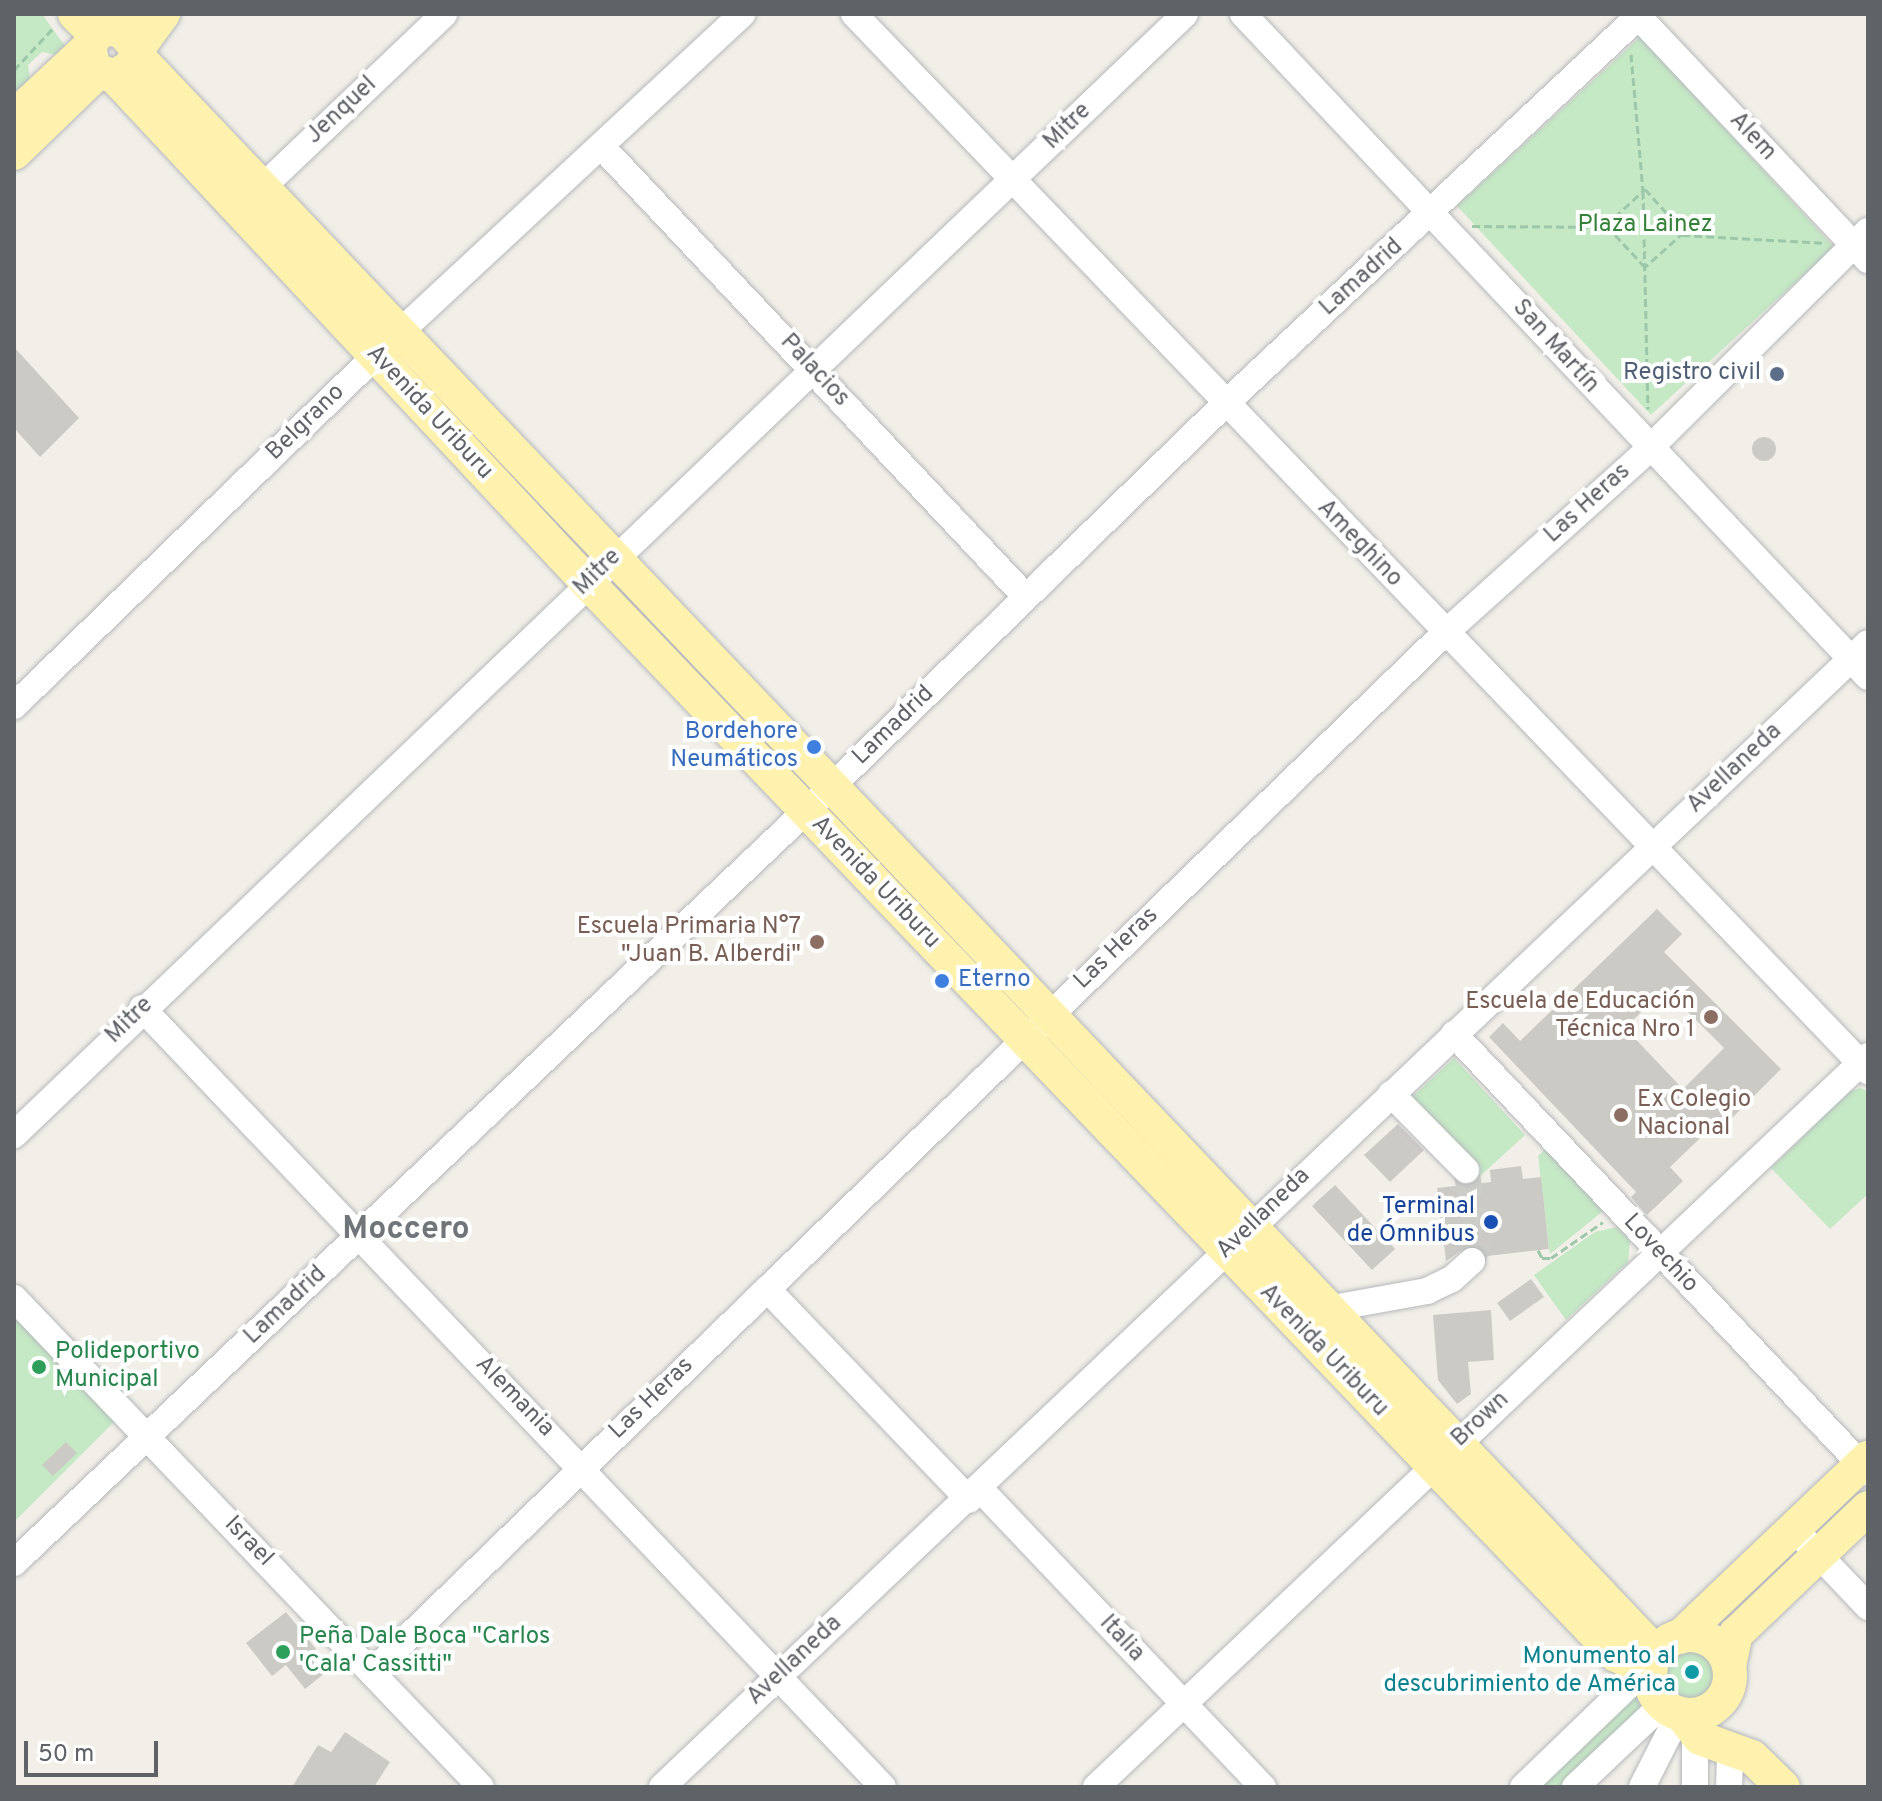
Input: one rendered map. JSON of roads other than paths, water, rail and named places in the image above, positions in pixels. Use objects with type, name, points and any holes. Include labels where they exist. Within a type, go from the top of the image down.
[{"type":"main road","points":[[14,117],[103,42],[163,14]]},
{"type":"main road","points":[[14,153],[103,42]]},
{"type":"main road","name":"Avenida Uriburu","points":[[103,42],[600,572],[805,811],[1616,1655],[1669,1688]]},
{"type":"main road","name":"Avenida Uriburu","points":[[600,572],[830,788],[1334,1309],[1457,1441],[1669,1688]]},
{"type":"main road","points":[[1669,1688],[1795,1530],[1866,1465]]},
{"type":"main road","points":[[1730,1751],[1729,1671],[1736,1634],[1868,1508]]},
{"type":"main road","points":[[1706,1639],[1717,1646],[1729,1671],[1714,1707],[1669,1688],[1706,1639]]},
{"type":"main road","points":[[1669,1688],[1730,1751],[1752,1757],[1783,1787]]},
{"type":"street","name":"Jenquel","points":[[251,198],[444,14]]},
{"type":"street","name":"Belgrano","points":[[14,706],[387,345],[742,14]]},
{"type":"street","name":"Ameghino","points":[[854,14],[1445,633],[1865,1063]]},
{"type":"street","name":"Mitre","points":[[14,1135],[142,1008],[1013,182],[1185,14]]},
{"type":"street","name":"San Martín","points":[[1243,14],[1439,220],[1649,449],[1862,660]]},
{"type":"street","name":"Lamadrid","points":[[14,1563],[830,788],[1225,404],[1439,220],[1636,17]]},
{"type":"street","name":"Alem","points":[[1636,17],[1863,245]]},
{"type":"street","name":"Palacios","points":[[601,146],[1026,597]]},
{"type":"street","name":"Las Heras","points":[[372,1672],[1445,633],[1649,449],[1863,245]]},
{"type":"street","name":"Avellaneda","points":[[662,1787],[975,1495],[1253,1225],[1653,847],[1862,660]]},
{"type":"street","name":"Alemania","points":[[142,1008],[581,1467],[880,1786]]},
{"type":"street","name":"Lovechio","points":[[1454,1034],[1661,1255],[1866,1465]]},
{"type":"street","name":"Brown","points":[[1096,1787],[1457,1441],[1865,1063]]},
{"type":"street","points":[[1391,1094],[1466,1170]]},
{"type":"street","points":[[1289,1315],[1427,1291],[1452,1279],[1472,1261]]},
{"type":"street","name":"Italia","points":[[767,1289],[1263,1787]]},
{"type":"street","name":"Israel","points":[[14,1298],[481,1787]]},
{"type":"street","points":[[1795,1530],[1868,1607]]},
{"type":"street","points":[[1523,1787],[1629,1685],[1669,1688]]},
{"type":"street","points":[[1575,1787],[1669,1688]]},
{"type":"street","points":[[1642,1787],[1669,1688]]},
{"type":"street","points":[[1669,1688],[1695,1787]]},
{"type":"street","points":[[1729,1787],[1730,1751]]},
{"type":"tunnel","points":[[1466,1170],[1479,1241],[1472,1261]]},
{"type":"place","name":"Registro civil","points":[[1777,374]]},
{"type":"place","name":"Bordehore Neumáticos","points":[[814,747]]},
{"type":"place","name":"Escuela Primaria N°7 \"Juan B. Alberdi\"","points":[[817,942]]},
{"type":"place","name":"Eterno","points":[[942,981]]},
{"type":"place","name":"Escuela de Educación Técnica Nro 1","points":[[1711,1017]]},
{"type":"place","name":"Ex Colegio Nacional","points":[[1621,1115]]},
{"type":"place","name":"Terminal de Ómnibus","points":[[1491,1222]]},
{"type":"place","name":"Polideportivo Municipal","points":[[39,1367]]},
{"type":"place","name":"Peña Dale Boca \"Carlos 'Cala' Cassitti\"","points":[[283,1652]]},
{"type":"place","name":"Monumento al descubrimiento de América","points":[[1692,1672]]},
{"type":"district","name":"Moccero","points":[[406,1230]]},
{"type":"park label","name":"Plaza Lainez","points":[[1645,226]]}]
